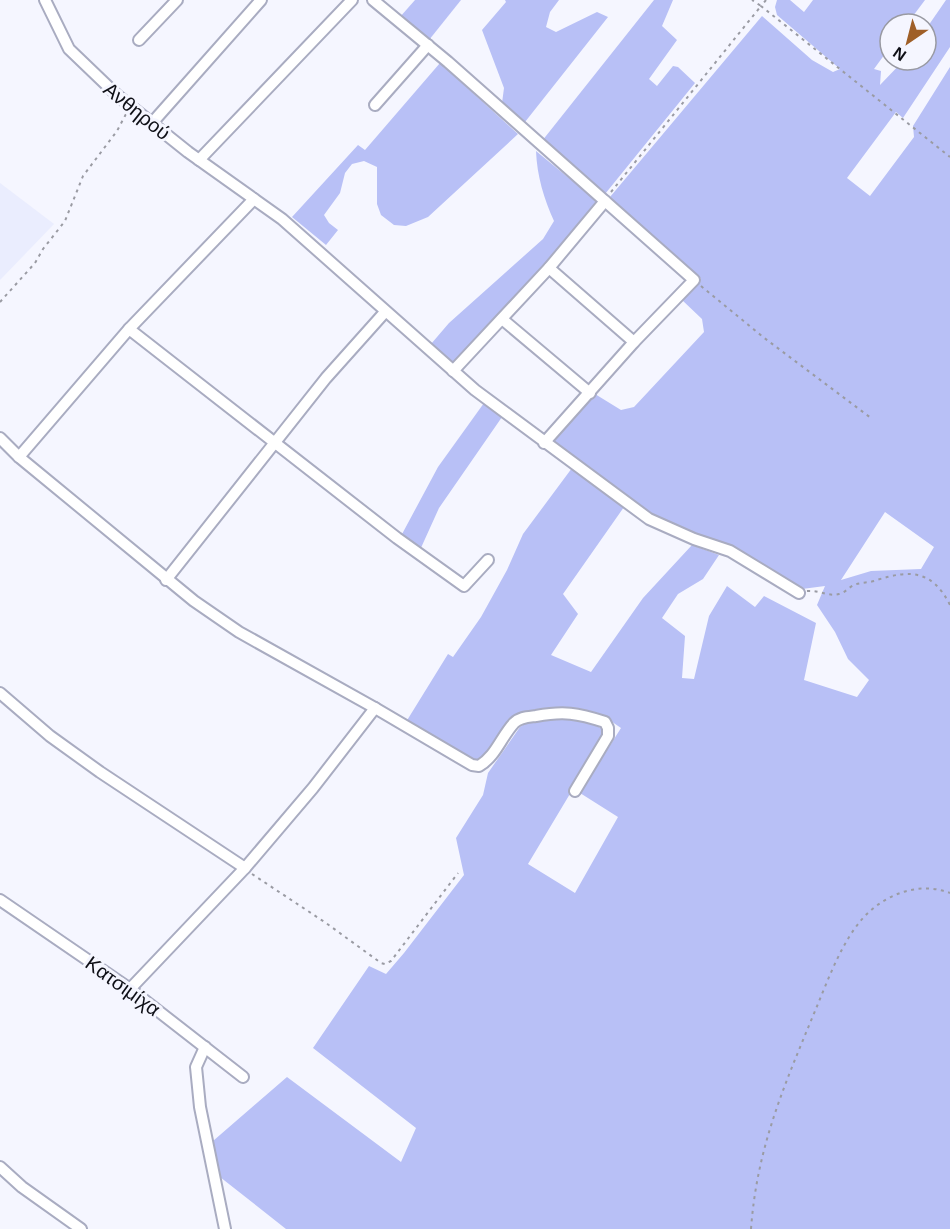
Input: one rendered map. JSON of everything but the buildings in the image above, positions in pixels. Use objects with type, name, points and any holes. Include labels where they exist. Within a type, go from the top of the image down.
[{"type":"street","name":"Ανθηρού","points":[[45,0],[69,49],[130,107],[282,219],[475,390],[649,519],[694,539],[730,551],[799,593]]},
{"type":"street","points":[[139,40],[177,0]]},
{"type":"street","points":[[152,123],[261,0]]},
{"type":"street","points":[[199,160],[352,0]]},
{"type":"street","points":[[373,0],[428,45],[693,280],[544,442]]},
{"type":"street","points":[[375,105],[428,45]]},
{"type":"street","points":[[19,457],[129,329],[254,199]]},
{"type":"street","points":[[453,371],[549,268],[604,201]]},
{"type":"street","points":[[549,268],[634,342]]},
{"type":"street","points":[[166,580],[326,378],[385,312]]},
{"type":"street","points":[[502,319],[590,393]]},
{"type":"street","points":[[129,329],[397,538],[464,586],[488,560]]},
{"type":"street","points":[[0,438],[19,457],[166,580],[239,632],[472,765],[479,766],[487,762],[514,723],[523,718],[560,712],[605,722],[608,736],[575,791]]},
{"type":"street","points":[[0,693],[50,736],[100,772],[245,868]]},
{"type":"street","points":[[130,989],[245,868],[313,788],[375,708]]},
{"type":"street","name":"Κατσιμίχα","points":[[0,900],[130,989],[243,1077]]},
{"type":"street","points":[[205,1047],[196,1067],[200,1107],[225,1229]]},
{"type":"street","points":[[0,1167],[81,1229]]},
{"type":"path","points":[[752,0],[950,157]]},
{"type":"path","points":[[604,201],[766,0]]},
{"type":"path","points":[[0,302],[35,263],[65,221],[83,176],[117,131],[130,107]]},
{"type":"path","points":[[693,280],[763,337],[872,418]]},
{"type":"path","points":[[799,593],[819,590],[829,595],[840,594],[855,584],[875,581],[891,575],[912,574],[930,579],[937,584],[950,605]]},
{"type":"path","points":[[245,868],[385,964],[391,961],[458,873]]},
{"type":"path","points":[[751,1229],[759,1168],[768,1129],[825,988],[852,933],[884,899],[891,896],[925,888],[950,893]]},
{"type":"shaded area","points":[[415,0],[461,0],[429,40],[400,17]]},
{"type":"shaded area","points":[[505,0],[559,0],[550,12],[546,27],[556,32],[597,12],[608,17],[525,122],[502,103],[504,88],[482,30],[506,2]]},
{"type":"shaded area","points":[[654,0],[673,0],[662,26],[677,40],[649,79],[657,86],[673,66],[678,67],[695,83],[605,194],[542,141]]},
{"type":"shaded area","points":[[777,0],[790,0],[804,12],[813,0],[925,0],[916,12],[878,12],[878,64],[874,69],[881,72],[880,85],[892,72],[933,72],[903,118],[896,112],[847,178],[870,196],[914,137],[913,126],[950,67],[950,1229],[286,1229],[220,1177],[213,1141],[287,1077],[401,1162],[416,1128],[313,1048],[369,966],[386,974],[464,875],[456,838],[483,795],[488,773],[520,727],[531,720],[559,715],[594,724],[602,729],[604,737],[528,864],[575,893],[618,817],[580,793],[621,728],[605,717],[565,707],[529,713],[515,719],[484,768],[406,722],[448,654],[453,657],[481,617],[507,570],[523,534],[572,468],[624,507],[563,594],[578,614],[551,655],[591,672],[643,598],[692,545],[719,555],[703,579],[678,594],[662,618],[685,636],[682,678],[694,679],[709,616],[727,586],[755,607],[764,596],[816,623],[804,680],[857,697],[869,680],[848,659],[835,632],[817,605],[825,586],[802,589],[744,553],[689,533],[649,513],[553,443],[595,394],[621,410],[634,407],[704,332],[702,319],[682,300],[701,279],[610,197],[762,16],[812,60],[833,72],[840,69],[777,15],[775,7]],"holes":[[[885,512],[934,547],[921,569],[871,571],[841,580]]]},
{"type":"shaded area","points":[[946,0],[950,0],[950,47],[938,65],[938,12]]},
{"type":"shaded area","points":[[440,63],[518,134],[428,217],[406,226],[394,225],[381,215],[377,204],[377,167],[364,161],[352,164],[345,173],[340,193],[324,215],[329,223],[338,230],[326,245],[292,217],[358,145],[365,150]]},
{"type":"shaded area","points":[[536,151],[598,202],[550,261],[451,365],[431,344],[449,323],[543,239],[554,221],[542,187]]},
{"type":"shaded area","points":[[0,183],[54,224],[0,280]]},
{"type":"shaded area","points":[[484,403],[502,417],[439,508],[420,550],[401,536],[438,467]]}]
